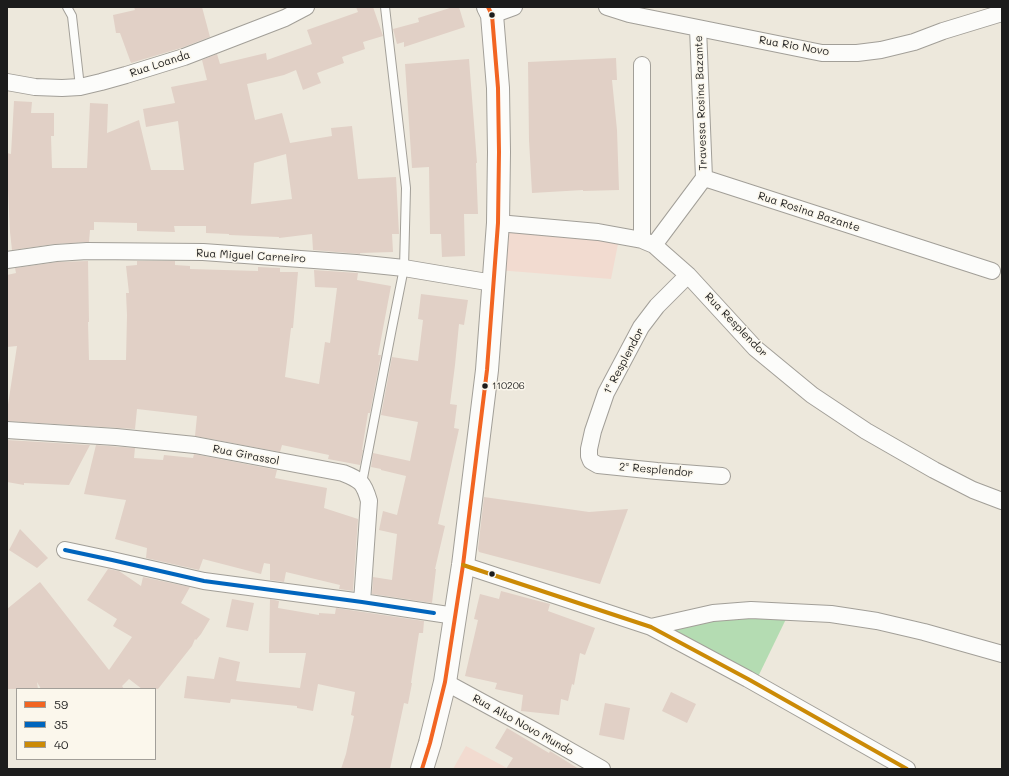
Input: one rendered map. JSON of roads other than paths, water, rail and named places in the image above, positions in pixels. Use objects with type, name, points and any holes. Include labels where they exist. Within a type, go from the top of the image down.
[{"type":"main road","points":[[422,769],[430,743],[444,682],[455,616],[463,565],[487,370],[498,223],[500,152],[498,88],[490,11]]},
{"type":"street","name":"Rua Loanda","points":[[7,82],[35,87],[80,87],[126,75],[184,57],[285,18],[306,7]]},
{"type":"street","points":[[490,11],[514,7]]},
{"type":"street","name":"Rua Rio Novo","points":[[607,7],[629,14],[822,52],[857,53],[881,50],[914,42],[943,31],[1002,13]]},
{"type":"street","name":"Travessa Rosina Bazante","points":[[698,28],[704,178]]},
{"type":"street","points":[[642,66],[648,242]]},
{"type":"street","points":[[648,242],[704,178]]},
{"type":"street","name":"Rua Rosina Bazante","points":[[704,178],[992,271]]},
{"type":"street","points":[[498,223],[598,232],[648,242]]},
{"type":"street","name":"Rua Resplendor","points":[[648,242],[688,275],[755,348],[812,395],[866,431],[934,470],[974,490],[1002,501]]},
{"type":"street","name":"Rua Miguel Carneiro","points":[[7,260],[56,252],[203,252],[404,268],[493,283]]},
{"type":"street","name":"1ª Resplendor","points":[[591,461],[589,449],[606,393],[642,327],[657,306],[688,275]]},
{"type":"street","name":"Rua Girassol","points":[[7,430],[116,437],[195,445],[343,474],[355,478],[362,483]]},
{"type":"street","name":"2ª Resplendor","points":[[591,461],[598,464],[657,471],[722,476]]},
{"type":"street","points":[[362,483],[369,501],[362,602]]},
{"type":"street","points":[[66,550],[204,582],[362,602],[455,616]]},
{"type":"street","points":[[463,565],[651,627],[748,679],[907,769]]},
{"type":"street","points":[[651,627],[713,612],[751,610],[831,614],[877,621],[924,632],[1002,654]]},
{"type":"street","name":"Rua Alto Novo Mundo","points":[[444,682],[602,769]]},
{"type":"lane","points":[[67,7],[72,16],[80,87]]},
{"type":"lane","points":[[362,483],[404,268],[406,188],[385,7]]},
{"type":"place","name":"110206","points":[[485,386]]}]
